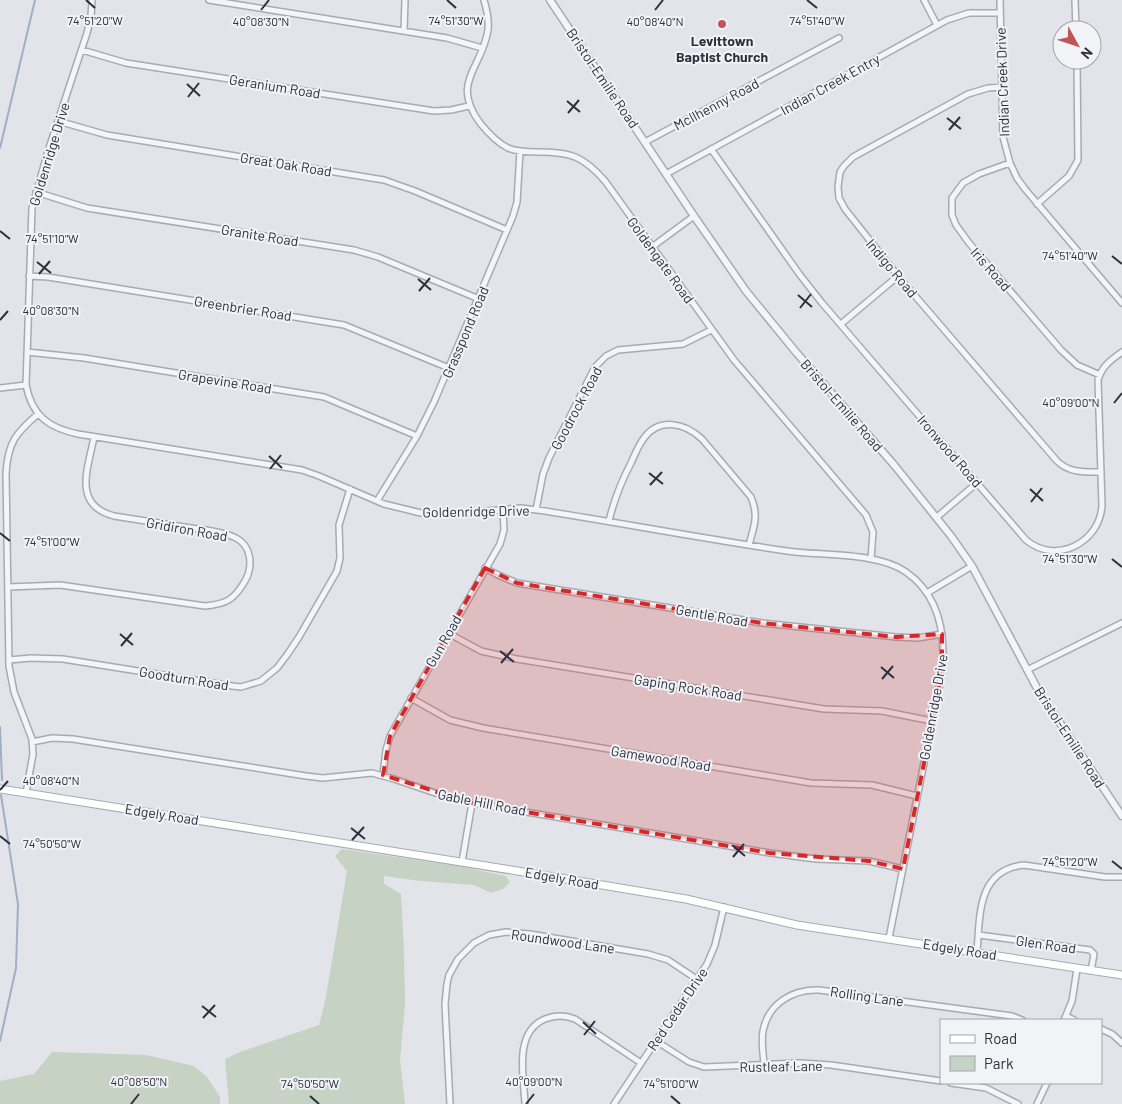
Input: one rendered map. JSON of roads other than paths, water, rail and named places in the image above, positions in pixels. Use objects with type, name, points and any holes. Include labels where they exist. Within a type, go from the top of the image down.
[{"type":"main road","name":"Edgely Road","points":[[0,789],[686,899],[798,925],[1122,975]]},
{"type":"street","name":"Goldenridge Drive","points":[[92,0],[91,17],[82,50],[36,192],[31,215],[26,385],[32,404],[38,414],[45,421],[63,431],[302,470],[377,501],[421,514],[449,514],[502,509],[536,510],[790,551],[871,559],[890,564],[904,571],[916,580],[927,593],[935,608],[942,634],[944,655],[889,938]]},
{"type":"street","points":[[209,0],[454,39],[482,48]]},
{"type":"street","points":[[404,31],[405,0]]},
{"type":"street","points":[[469,106],[467,85],[487,35],[488,23],[484,0]]},
{"type":"street","name":"Bristol-Emilie Road","points":[[550,0],[694,216],[762,312],[937,517],[972,566],[1053,715],[1122,816]]},
{"type":"street","points":[[924,0],[938,25]]},
{"type":"street","name":"Indian Creek Drive","points":[[1000,0],[1003,137],[1010,163],[1021,184],[1122,303]]},
{"type":"street","points":[[1075,0],[1076,20]]},
{"type":"street","name":"Indian Creek Entry","points":[[666,174],[938,25],[960,15],[970,13],[1000,13]]},
{"type":"street","name":"McIlhenny Road","points":[[645,142],[839,38]]},
{"type":"street","name":"Geranium Road","points":[[82,50],[126,63],[434,111],[452,110],[469,106]]},
{"type":"street","points":[[1037,204],[1069,176],[1078,160],[1077,70]]},
{"type":"street","name":"Indigo Road","points":[[1002,87],[988,88],[968,94],[853,157],[840,172],[838,187],[841,204],[898,276],[1057,461],[1066,468],[1100,472]]},
{"type":"street","name":"Goldengate Road","points":[[469,106],[491,136],[499,143],[520,151],[564,153],[586,162],[604,181],[711,330],[866,515],[873,532],[871,559]]},
{"type":"street","name":"Great Oak Road","points":[[58,121],[108,135],[384,180],[507,230]]},
{"type":"street","name":"Ironwood Road","points":[[711,149],[800,275],[977,482],[1032,544],[1042,549],[1060,551],[1084,540],[1096,528],[1101,514],[1098,385],[1100,375]]},
{"type":"street","name":"Grasspond Road","points":[[377,501],[417,436],[479,299],[518,202],[520,151]]},
{"type":"street","name":"Iris Road","points":[[1010,163],[970,178],[959,187],[952,198],[953,219],[969,243],[1065,354],[1077,365],[1100,375]]},
{"type":"street","name":"Granite Road","points":[[36,192],[87,208],[354,250],[378,257],[479,299]]},
{"type":"street","points":[[652,247],[694,216]]},
{"type":"street","name":"Greenbrier Road","points":[[29,276],[48,277],[344,325],[449,368]]},
{"type":"street","points":[[841,324],[898,276]]},
{"type":"street","name":"Goodrock Road","points":[[536,510],[541,481],[549,458],[595,368],[606,356],[618,350],[683,344],[711,330]]},
{"type":"street","name":"Grapevine Road","points":[[27,352],[84,358],[324,397],[417,436]]},
{"type":"street","points":[[1100,375],[1107,363],[1122,352]]},
{"type":"street","points":[[0,388],[26,385]]},
{"type":"street","points":[[26,792],[32,742],[14,692],[9,660],[7,460],[12,440],[38,414]]},
{"type":"street","points":[[610,521],[620,484],[643,439],[662,425],[675,424],[692,431],[702,438],[751,497],[756,508],[756,515],[749,545]]},
{"type":"street","name":"Gridiron Road","points":[[8,587],[60,585],[205,606],[226,602],[246,580],[250,567],[250,556],[244,544],[235,537],[216,532],[105,514],[92,505],[87,496],[86,484],[94,437]]},
{"type":"street","points":[[937,517],[977,482]]},
{"type":"street","name":"Goodturn Road","points":[[9,660],[31,658],[63,659],[232,686],[241,686],[261,681],[288,655],[337,571],[340,558],[339,525],[350,489]]},
{"type":"street","name":"Gun Road","points":[[382,775],[387,742],[503,536],[502,509]]},
{"type":"street","points":[[927,593],[972,566]]},
{"type":"street","name":"Gentle Road","points":[[485,568],[498,576],[517,583],[762,623],[896,638],[918,638],[942,634]]},
{"type":"street","points":[[1027,670],[1122,623]]},
{"type":"street","name":"Gaping Rock Road","points":[[448,633],[481,651],[517,658],[824,709],[882,711],[932,721]]},
{"type":"street","name":"Gamewood Road","points":[[411,698],[450,720],[483,728],[811,783],[872,785],[917,796]]},
{"type":"street","name":"Gable Hill Road","points":[[32,742],[52,738],[73,739],[323,778],[364,773],[382,775],[444,796],[472,803],[770,853],[816,859],[857,860],[903,869]]},
{"type":"street","points":[[462,862],[472,803]]},
{"type":"street","points":[[977,952],[987,888],[994,877],[1006,869],[1024,865],[1120,877]]},
{"type":"street","name":"Red Cedar Drive","points":[[614,1104],[698,980],[713,951],[724,908]]},
{"type":"street","name":"Roundwood Lane","points":[[450,1104],[445,1004],[447,984],[454,966],[468,949],[489,935],[506,932],[530,934],[648,954],[668,960],[698,980]]},
{"type":"street","name":"Glen Road","points":[[979,935],[1090,950],[1094,954],[1090,971]]},
{"type":"street","points":[[1065,1018],[1072,1002],[1077,969]]},
{"type":"street","name":"Rolling Lane","points":[[764,1063],[763,1033],[767,1021],[773,1010],[782,1000],[802,990],[819,990],[1012,1016],[1020,1019]]},
{"type":"street","points":[[525,1104],[524,1045],[534,1026],[544,1020],[563,1016],[575,1019],[642,1063]]},
{"type":"street","points":[[1102,1029],[1112,1034],[1122,1043]]},
{"type":"street","name":"Rustleaf Lane","points":[[656,1041],[678,1056],[698,1066],[720,1067],[764,1063],[801,1063],[830,1065],[940,1081]]},
{"type":"street","points":[[958,1084],[986,1088],[1018,1104]]},
{"type":"street","points":[[1037,1104],[1047,1084]]},
{"type":"waterway","points":[[0,148],[35,0]]},
{"type":"waterway","points":[[0,727],[2,780]]},
{"type":"waterway","points":[[0,1041],[16,968],[18,904],[1,795]]},
{"type":"place","name":"Levittown Baptist Church","points":[[722,24]]}]
